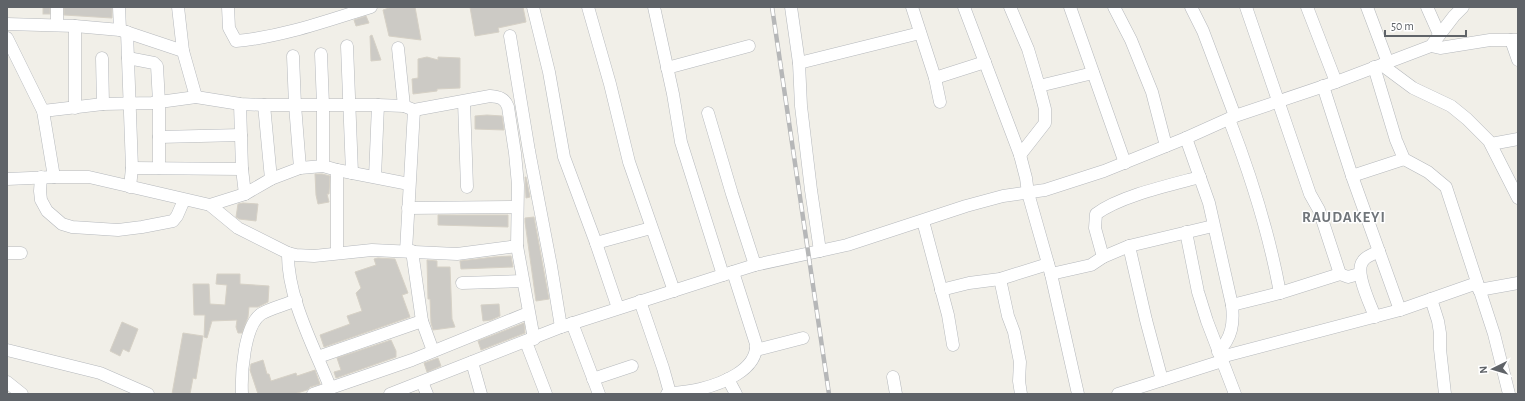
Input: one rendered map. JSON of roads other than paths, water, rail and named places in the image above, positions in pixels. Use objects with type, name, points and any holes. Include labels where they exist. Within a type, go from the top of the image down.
[{"type":"street","points":[[57,7],[58,25]]},
{"type":"street","points":[[119,7],[128,58],[132,168],[130,186]]},
{"type":"street","points":[[178,7],[183,50],[196,98]]},
{"type":"street","points":[[228,7],[229,28],[236,41],[262,39],[323,23],[371,7]]},
{"type":"street","points":[[533,7],[549,72],[564,157],[618,308]]},
{"type":"street","points":[[588,7],[610,84],[629,162],[674,290]]},
{"type":"street","points":[[640,301],[664,368],[668,394],[700,390],[728,379],[744,370],[753,360],[756,350],[753,332],[728,273],[681,142],[654,7]]},
{"type":"street","points":[[791,7],[799,63],[801,106],[820,251]]},
{"type":"street","points":[[912,7],[935,78],[940,102]]},
{"type":"street","points":[[964,7],[1020,155],[1028,193],[1050,269],[1078,394]]},
{"type":"street","points":[[1010,7],[1028,49],[1046,109],[1046,123],[1020,155]]},
{"type":"street","points":[[1070,7],[1125,163]]},
{"type":"street","points":[[1114,7],[1134,46],[1152,92],[1166,146]]},
{"type":"street","points":[[1192,7],[1232,117],[1256,192],[1280,292]]},
{"type":"street","points":[[1246,7],[1310,194],[1319,210],[1340,274]]},
{"type":"street","points":[[1307,7],[1336,82]]},
{"type":"street","points":[[1367,7],[1381,65],[1396,140],[1404,159],[1428,172],[1446,187],[1494,334],[1509,394]]},
{"type":"street","points":[[1427,7],[1439,34]]},
{"type":"street","points":[[1431,46],[1439,34],[1463,7]]},
{"type":"street","points":[[7,24],[75,26],[123,31],[183,50]]},
{"type":"street","points":[[75,26],[76,108]]},
{"type":"street","points":[[799,63],[920,33]]},
{"type":"street","points":[[510,36],[561,327]]},
{"type":"street","points":[[7,38],[43,111],[54,176]]},
{"type":"street","points":[[390,394],[572,323],[728,273],[755,265],[847,245],[966,206],[1003,196],[1045,190],[1104,171],[1186,138],[1232,117],[1336,82],[1431,46],[1440,48],[1490,40],[1515,40],[1518,60]]},
{"type":"street","points":[[347,46],[352,173]]},
{"type":"street","points":[[667,68],[749,46]]},
{"type":"street","points":[[398,48],[409,108],[409,251],[422,321],[433,351]]},
{"type":"street","points":[[321,54],[323,166]]},
{"type":"street","points":[[293,56],[300,168]]},
{"type":"street","points":[[102,58],[104,104]]},
{"type":"street","points":[[128,58],[154,63],[157,66],[159,102],[159,168]]},
{"type":"street","points":[[935,78],[985,62]]},
{"type":"street","points":[[1381,65],[1413,88],[1451,106],[1467,119],[1491,144],[1518,198]]},
{"type":"street","points":[[1039,86],[1093,73]]},
{"type":"street","points":[[1323,86],[1352,176],[1400,310]]},
{"type":"street","points":[[43,111],[104,104],[130,104],[196,98],[240,104],[378,105],[409,108],[464,102],[490,96],[499,97],[506,102],[515,153],[518,185],[516,208],[517,246],[528,313],[530,340],[546,394]]},
{"type":"street","points":[[464,102],[467,187]]},
{"type":"street","points":[[240,104],[244,194]]},
{"type":"street","points":[[264,105],[271,179]]},
{"type":"street","points":[[375,177],[378,105]]},
{"type":"street","points":[[708,113],[755,265]]},
{"type":"street","points":[[159,137],[241,135]]},
{"type":"street","points":[[1186,138],[1209,203],[1232,305],[1232,330],[1223,347],[1220,357]]},
{"type":"street","points":[[1491,144],[1518,139]]},
{"type":"street","points":[[1352,176],[1404,159]]},
{"type":"street","points":[[210,205],[244,194],[271,179],[300,168],[323,166],[409,184]]},
{"type":"street","points":[[132,168],[242,169]]},
{"type":"street","points":[[337,170],[337,252]]},
{"type":"street","points":[[7,180],[54,176],[89,177],[210,205],[238,228],[288,253],[296,255],[314,256],[337,252],[372,250],[457,254],[517,246]]},
{"type":"street","points":[[41,177],[40,196],[46,211],[62,224],[72,227],[118,230],[173,221],[178,216],[184,200]]},
{"type":"street","points":[[1103,257],[1095,228],[1096,214],[1124,200],[1200,177]]},
{"type":"street","points":[[408,208],[516,208]]},
{"type":"street","points":[[923,221],[941,290],[953,345]]},
{"type":"street","points":[[941,290],[969,283],[1000,279],[1050,269],[1090,265],[1103,257],[1129,246],[1213,226]]},
{"type":"street","points":[[596,243],[651,228]]},
{"type":"street","points":[[1186,232],[1198,292],[1207,322],[1235,394]]},
{"type":"street","points":[[1129,246],[1162,380]]},
{"type":"street","points":[[1375,317],[1359,274],[1364,259],[1379,251]]},
{"type":"street","points":[[7,253],[21,253]]},
{"type":"street","points":[[288,253],[288,269],[296,300],[330,388]]},
{"type":"street","points":[[1232,305],[1340,274],[1348,277],[1359,274]]},
{"type":"street","points":[[1000,279],[1020,362],[1019,381],[1021,394]]},
{"type":"street","points":[[462,283],[523,281]]},
{"type":"street","points":[[1118,394],[1149,389],[1162,380],[1220,357],[1375,317],[1430,299],[1478,286],[1518,283]]},
{"type":"street","points":[[1430,299],[1438,321],[1440,333],[1440,349],[1445,394]]},
{"type":"street","points":[[242,394],[244,359],[251,328],[262,314],[296,300]]},
{"type":"street","points":[[313,394],[412,360],[528,313]]},
{"type":"street","points":[[318,357],[422,321]]},
{"type":"street","points":[[572,323],[599,394]]},
{"type":"street","points":[[756,350],[803,338]]},
{"type":"street","points":[[7,350],[100,373],[148,394]]},
{"type":"street","points":[[472,362],[481,394]]},
{"type":"street","points":[[593,379],[632,366]]},
{"type":"street","points":[[893,377],[896,394]]},
{"type":"street","points":[[728,379],[736,394]]},
{"type":"street","points":[[7,382],[22,394]]},
{"type":"street","points":[[422,382],[427,394]]},
{"type":"railway","points":[[772,7],[829,394]]},
{"type":"district","name":"RAUDAKEYI","points":[[1344,217]]}]
